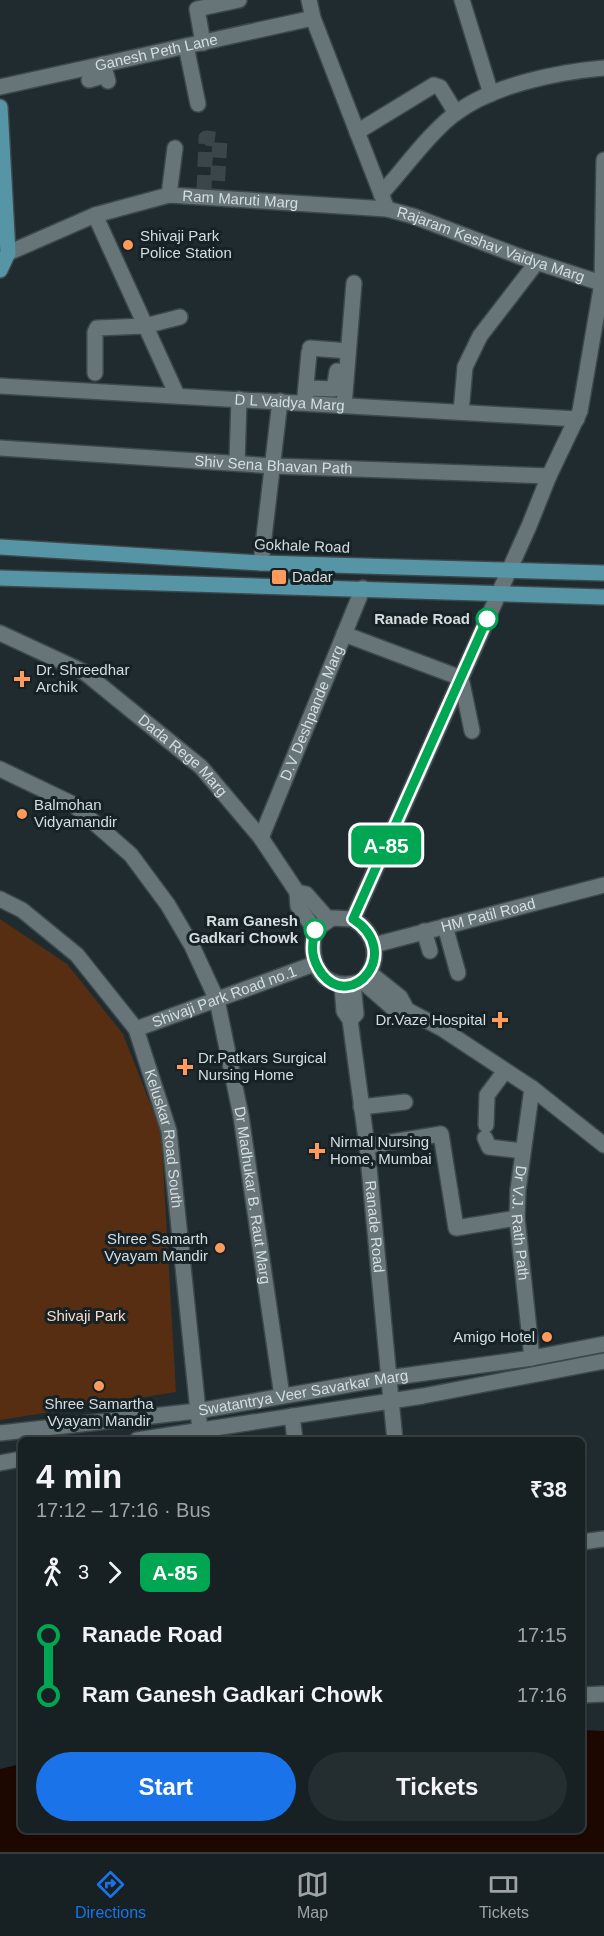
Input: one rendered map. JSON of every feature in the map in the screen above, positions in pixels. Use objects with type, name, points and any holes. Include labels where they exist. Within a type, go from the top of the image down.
[{"type":"main road","points":[[0,107],[8,253],[0,270]]},
{"type":"main road","name":"Gokhale Road","points":[[0,547],[261,563],[604,573]]},
{"type":"main road","points":[[0,578],[604,597]]},
{"type":"street","points":[[203,43],[197,9],[239,0]]},
{"type":"street","name":"Rajaram Keshav Vaidya Marg","points":[[309,0],[313,18],[387,209],[413,216],[537,262],[603,283]]},
{"type":"street","points":[[462,0],[491,94]]},
{"type":"street","name":"Ganesh Peth Lane","points":[[0,87],[97,75],[186,46],[313,18]]},
{"type":"street","points":[[186,46],[198,104]]},
{"type":"street","points":[[381,194],[456,112],[491,94],[562,72],[604,68]]},
{"type":"street","points":[[357,132],[434,85],[440,87],[456,112]]},
{"type":"street","points":[[154,187],[170,191],[175,148]]},
{"type":"street","points":[[353,919],[499,594],[549,476],[577,419],[603,283],[604,160]]},
{"type":"street","name":"Ram Maruti Marg","points":[[8,253],[94,215],[170,191],[387,209]]},
{"type":"street","points":[[94,215],[177,395]]},
{"type":"street","points":[[461,412],[465,367],[480,336],[537,262]]},
{"type":"street","points":[[344,405],[348,313],[354,284]]},
{"type":"street","points":[[95,373],[96,329],[145,326],[180,317]]},
{"type":"street","points":[[337,365],[334,389],[309,395],[310,351],[348,351]]},
{"type":"street","name":"D L Vaidya Marg","points":[[0,386],[280,401],[309,395],[344,405],[577,419]]},
{"type":"street","points":[[237,463],[240,399]]},
{"type":"street","points":[[261,563],[280,401]]},
{"type":"street","name":"Shiv Sena Bhavan Path","points":[[0,448],[274,466],[549,476]]},
{"type":"street","name":"D.V Deshpande Marg","points":[[261,838],[363,588]]},
{"type":"street","name":"Dada Rege Marg","points":[[0,633],[84,672],[201,767],[261,838],[297,892],[306,894],[328,920]]},
{"type":"street","points":[[344,634],[461,678]]},
{"type":"street","points":[[461,678],[472,731]]},
{"type":"street","name":"Dr Madhukar B. Raut Marg","points":[[0,769],[38,785],[73,804],[131,855],[168,905],[192,946],[217,1000],[241,1116],[282,1396]]},
{"type":"street","name":"HM Patil Road","points":[[374,945],[604,885]]},
{"type":"street","points":[[297,892],[298,906],[315,930]]},
{"type":"street","name":"Keluskar Road South","points":[[0,899],[22,910],[77,955],[136,1029],[169,1131],[200,1435]]},
{"type":"street","points":[[357,981],[374,964],[374,945],[362,925],[353,919],[328,920],[315,930],[312,946],[314,964],[326,979],[357,981],[400,998],[407,1010],[441,1028],[532,1088],[604,1145]]},
{"type":"street","points":[[443,926],[452,942],[456,973]]},
{"type":"street","points":[[424,931],[430,949],[452,942]]},
{"type":"street","name":"Shivaji Park Road no.1","points":[[136,1029],[314,964]]},
{"type":"street","name":"Ranade Road","points":[[357,981],[344,1011],[350,1020],[371,1109],[367,1146],[395,1437]]},
{"type":"street","points":[[505,1071],[487,1095],[486,1131],[489,1147],[523,1151]]},
{"type":"street","name":"Dr V.J. Rath Path","points":[[532,1088],[517,1218],[532,1358]]},
{"type":"street","points":[[371,1109],[405,1102]]},
{"type":"street","points":[[367,1146],[401,1136],[441,1134],[456,1228],[517,1218]]},
{"type":"street","name":"Swatantrya Veer Savarkar Marg","points":[[0,1433],[197,1411],[388,1378],[532,1358],[604,1344]]},
{"type":"street","name":"Swatantrya Veer Savarkar Marg","points":[[175,1437],[200,1435],[292,1416],[604,1361]]},
{"type":"street","points":[[292,1416],[295,1437]]},
{"type":"street","points":[[0,1463],[18,1460]]},
{"type":"street","points":[[585,1542],[604,1539]]},
{"type":"street","points":[[585,1695],[604,1694]]},
{"type":"green space","name":"Shivaji Park","points":[[0,919],[67,964],[123,1034],[161,1131],[176,1392],[0,1420]]},
{"type":"shaded area","points":[[585,1730],[604,1731],[604,1852],[0,1852],[0,1769],[18,1765],[18,1833],[585,1833]]},
{"type":"tunnel","points":[[204,190],[206,138],[220,140],[217,190]]},
{"type":"bus line","name":"A-85","points":[[315,930],[312,946],[314,964],[326,979],[342,986],[362,981],[370,973],[376,953],[374,945],[362,925],[353,919],[487,619]]},
{"type":"place","name":"Shivaji Park Police Station","points":[[128,245]]},
{"type":"place","name":"Dadar","points":[[279,577]]},
{"type":"place","name":"Ranade Road","points":[[487,619]]},
{"type":"place","name":"Dr. Shreedhar Archik","points":[[22,679]]},
{"type":"place","name":"Balmohan Vidyamandir","points":[[22,814]]},
{"type":"place","name":"Ram Ganesh Gadkari Chowk","points":[[315,930]]},
{"type":"place","name":"Dr.Vaze Hospital","points":[[500,1020]]},
{"type":"place","name":"Dr.Patkars Surgical Nursing Home","points":[[185,1067]]},
{"type":"place","name":"Nirmal Nursing Home, Mumbai","points":[[317,1151]]},
{"type":"place","name":"Shree Samarth Vyayam Mandir","points":[[220,1248]]},
{"type":"place","name":"Amigo Hotel","points":[[547,1337]]},
{"type":"place","name":"Shree Samartha Vyayam Mandir","points":[[99,1386]]}]
